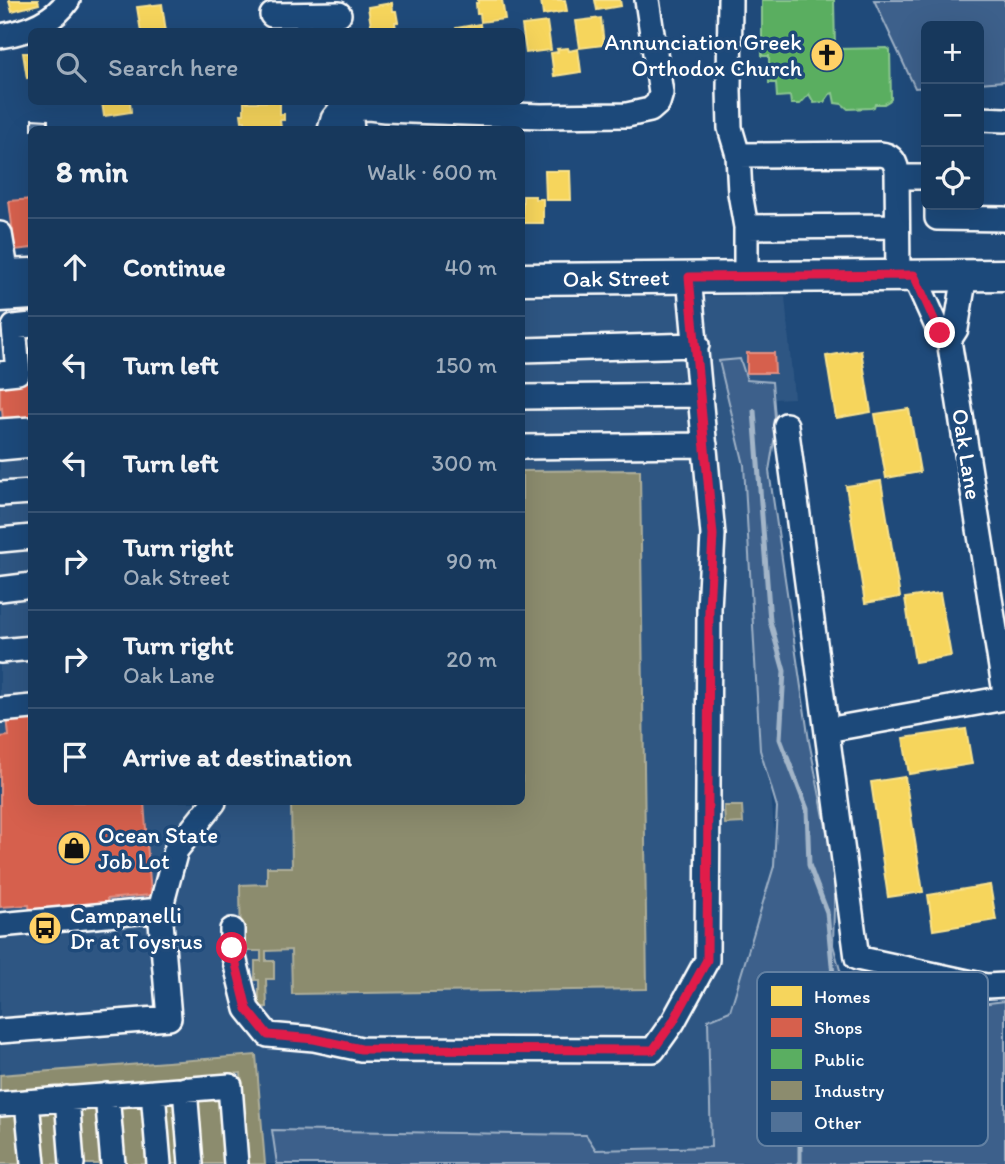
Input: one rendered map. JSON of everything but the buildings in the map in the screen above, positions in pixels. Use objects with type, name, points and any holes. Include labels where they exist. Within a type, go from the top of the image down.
[{"type":"main road","name":"Oak Street","points":[[525,279],[1005,275]]},
{"type":"main road","points":[[10,280],[28,291]]},
{"type":"street","points":[[35,28],[51,18],[68,0]]},
{"type":"street","points":[[341,105],[385,110],[541,116],[627,115],[650,110],[658,103],[661,93],[647,0]]},
{"type":"street","points":[[730,0],[730,128],[738,155],[740,193],[746,227],[746,276]]},
{"type":"street","points":[[272,15],[339,15]]},
{"type":"street","points":[[0,36],[28,30]]},
{"type":"street","points":[[331,126],[341,105]]},
{"type":"street","points":[[341,105],[351,120],[352,126]]},
{"type":"street","points":[[984,119],[1005,120]]},
{"type":"street","points":[[738,155],[886,155],[896,163],[897,226],[906,275]]},
{"type":"street","points":[[898,177],[921,177]]},
{"type":"street","points":[[937,210],[937,218],[1005,219]]},
{"type":"street","points":[[746,227],[897,226]]},
{"type":"street","points":[[0,234],[10,280]]},
{"type":"street","name":"Oak Lane","points":[[906,275],[940,333],[949,340]]},
{"type":"street","name":"Oak Lane","points":[[965,275],[956,329],[949,340],[1005,696]]},
{"type":"street","points":[[232,930],[232,948],[247,1009],[268,1035],[314,1039],[361,1049],[653,1050],[673,1022],[707,960],[709,609],[713,535],[689,277]]},
{"type":"street","points":[[525,350],[696,345]]},
{"type":"street","points":[[525,397],[701,394]]},
{"type":"street","points":[[786,425],[857,958],[922,972]]},
{"type":"street","points":[[0,431],[28,429]]},
{"type":"street","points":[[0,448],[28,445]]},
{"type":"street","points":[[525,447],[705,445]]},
{"type":"street","points":[[0,494],[28,492]]},
{"type":"street","points":[[0,540],[28,537]]},
{"type":"street","points":[[0,589],[28,586]]},
{"type":"street","points":[[0,651],[28,648]]},
{"type":"street","points":[[827,730],[1005,696]]},
{"type":"street","points":[[0,710],[28,708]]},
{"type":"street","points":[[0,1031],[169,1018],[160,910],[176,850],[212,805]]},
{"type":"street","points":[[0,925],[160,910]]},
{"type":"street","points":[[0,1104],[230,1086],[236,1164]]},
{"type":"street","points":[[185,1089],[191,1164]]},
{"type":"street","points":[[153,1092],[159,1164]]},
{"type":"street","points":[[107,1095],[113,1164]]},
{"type":"street","points":[[66,1098],[72,1164]]},
{"type":"street","points":[[27,1102],[33,1164]]},
{"type":"shaded area","points":[[874,0],[1005,0],[1005,81],[984,83],[984,21],[921,21],[921,87],[915,88]]},
{"type":"shaded area","points":[[785,296],[794,398],[774,399],[772,382],[747,466],[778,885],[719,1151],[285,1145],[285,1164],[0,1164],[0,313],[28,310],[28,805],[525,805],[525,298]]},
{"type":"shaded area","points":[[740,359],[747,380],[772,382],[776,429],[769,471],[809,741],[835,873],[833,945],[841,972],[757,972],[757,1146],[988,1146],[988,1003],[1005,1001],[1005,1164],[277,1164],[272,1130],[586,1135],[596,1150],[711,1147],[708,1020],[730,1011],[774,866],[777,807],[760,750],[744,465],[719,361]]},
{"type":"waterway","points":[[754,411],[770,621],[784,671],[780,739],[807,809],[809,865],[827,912],[833,972]]},
{"type":"waterway","points":[[800,1146],[800,1164]]},
{"type":"place","name":"Annunciation Greek Orthodox Church","points":[[827,55]]},
{"type":"place","name":"Ocean State Job Lot","points":[[74,848]]},
{"type":"place","name":"Campanelli Dr at Toysrus","points":[[45,928]]},
{"type":"route","points":[[232,948],[247,1009],[268,1035],[314,1039],[361,1049],[653,1050],[673,1022],[707,960],[709,609],[713,535],[689,277],[914,275],[940,333]]}]
